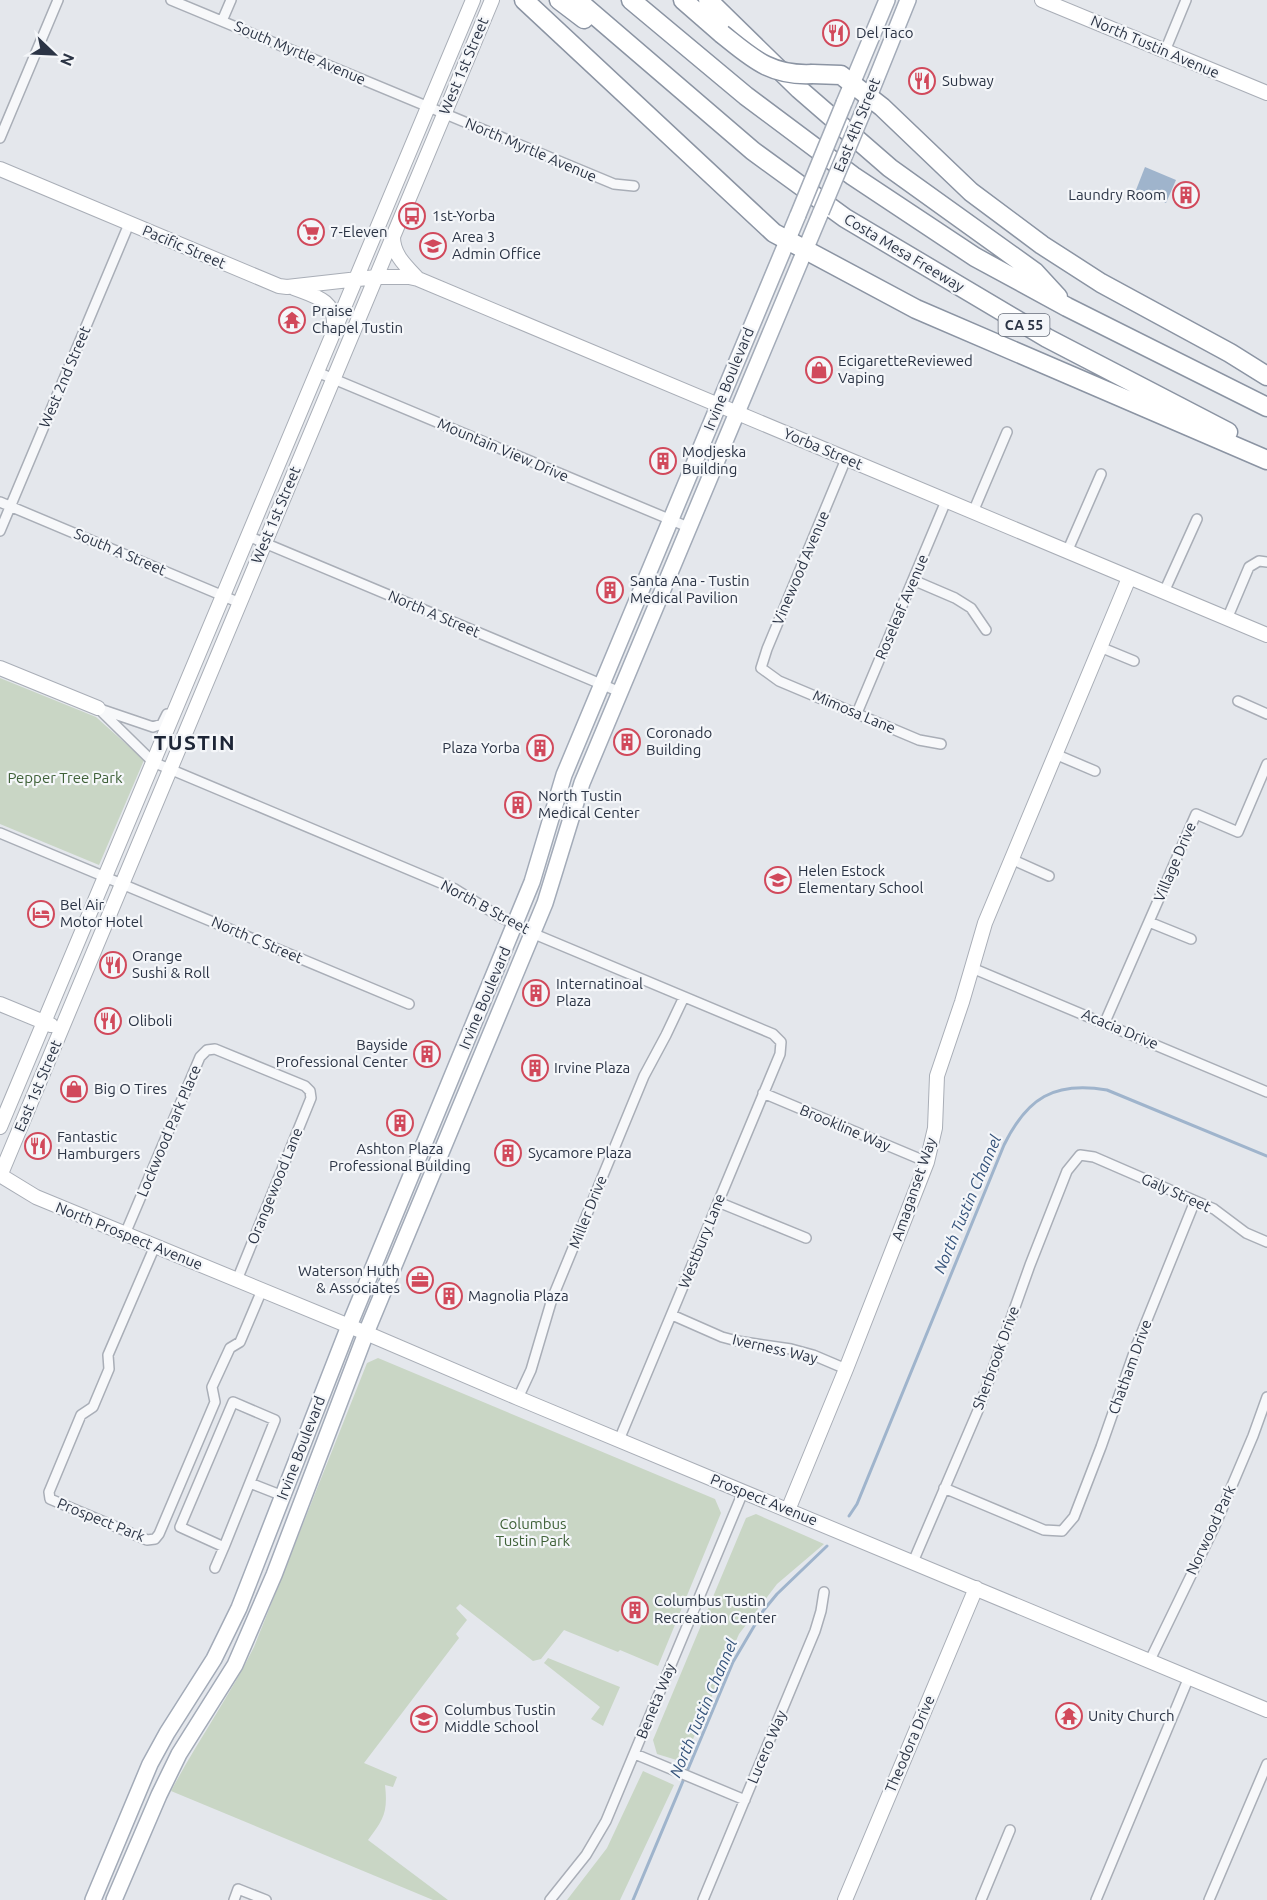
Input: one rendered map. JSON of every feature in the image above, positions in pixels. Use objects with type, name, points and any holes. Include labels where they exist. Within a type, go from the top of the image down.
[{"type":"highway","points":[[524,0],[774,233],[916,309],[1267,460]]},
{"type":"highway","points":[[559,0],[711,116]]},
{"type":"highway","name":"Costa Mesa Freeway","points":[[577,0],[753,151],[845,218],[1047,338],[1267,452]]},
{"type":"highway","name":"CA 55","points":[[631,0],[746,96],[853,176],[975,257],[1067,307],[1267,407]]},
{"type":"highway","points":[[677,0],[754,59],[774,70],[795,75],[841,75],[882,106],[971,192],[1042,245],[1101,284],[1230,353],[1267,376]]},
{"type":"highway","points":[[683,0],[715,28]]},
{"type":"highway","points":[[708,0],[799,89],[890,168],[1035,272],[1067,307]]},
{"type":"main road","name":"West 1st Street","points":[[44,1022],[473,0]]},
{"type":"main road","name":"West 1st Street","points":[[61,1030],[492,0]]},
{"type":"main road","name":"East 4th Street","points":[[852,84],[887,0]]},
{"type":"main road","name":"East 4th Street","points":[[805,250],[908,0]]},
{"type":"main road","name":"North Tustin Avenue","points":[[1042,0],[1267,93]]},
{"type":"main road","name":"Irvine Boulevard","points":[[93,1900],[161,1744],[222,1645],[244,1593],[349,1326],[515,925],[540,860],[564,775],[852,84]]},
{"type":"main road","name":"Pacific Street","points":[[0,169],[279,286],[292,287],[376,277]]},
{"type":"main road","points":[[393,237],[393,247],[397,255],[418,279]]},
{"type":"main road","name":"Irvine Boulevard","points":[[114,1900],[179,1754],[235,1665],[274,1575],[366,1333],[553,881],[582,783],[805,250]]},
{"type":"main road","name":"Yorba Street","points":[[376,277],[418,279],[1267,635]]},
{"type":"main road","points":[[292,287],[318,298],[331,307],[334,314],[334,332]]},
{"type":"main road","name":"Amaganset Way","points":[[788,1510],[927,1162],[935,1128],[937,1076],[963,1002],[984,923],[1129,578]]},
{"type":"main road","points":[[0,668],[98,708]]},
{"type":"main road","points":[[0,1004],[61,1030]]},
{"type":"main road","name":"East 1st Street","points":[[0,1127],[44,1022]]},
{"type":"main road","name":"East 1st Street","points":[[0,1175],[61,1030]]},
{"type":"main road","points":[[451,1081],[468,1088]]},
{"type":"main road","name":"North Prospect Avenue","points":[[0,1175],[36,1197],[262,1290]]},
{"type":"main road","name":"Prospect Avenue","points":[[262,1290],[1267,1710]]},
{"type":"main road","points":[[283,1496],[289,1498],[292,1503],[289,1515],[291,1527]]},
{"type":"main road","name":"Theodora Drive","points":[[845,1900],[976,1588]]},
{"type":"main road","points":[[244,1593],[250,1596],[253,1604],[249,1618],[251,1628]]},
{"type":"main road","points":[[136,1797],[141,1807],[137,1816],[139,1823],[145,1826]]},
{"type":"main road","points":[[112,1855],[120,1864],[114,1900]]},
{"type":"street","points":[[0,138],[58,0]]},
{"type":"street","name":"South Myrtle Avenue","points":[[171,0],[428,107]]},
{"type":"street","points":[[222,21],[231,0]]},
{"type":"street","points":[[1165,51],[1186,0]]},
{"type":"street","name":"North Myrtle Avenue","points":[[428,107],[614,184],[634,186]]},
{"type":"street","name":"West 2nd Street","points":[[0,531],[129,224]]},
{"type":"street","name":"Mountain View Drive","points":[[317,372],[688,528]]},
{"type":"street","points":[[973,512],[1007,432]]},
{"type":"street","name":"Vinewood Avenue","points":[[768,675],[761,668],[762,662],[846,459]]},
{"type":"street","points":[[1067,552],[1101,474]]},
{"type":"street","name":"Roseleaf Avenue","points":[[857,713],[946,501]]},
{"type":"street","name":"South A Street","points":[[0,502],[240,603]]},
{"type":"street","points":[[1164,592],[1197,519]]},
{"type":"street","name":"North A Street","points":[[248,536],[620,692]]},
{"type":"street","points":[[1227,619],[1249,567],[1260,561],[1267,562]]},
{"type":"street","points":[[913,580],[955,598],[971,608],[986,630]]},
{"type":"street","points":[[1100,647],[1134,661]]},
{"type":"street","name":"Mimosa Lane","points":[[768,675],[920,740],[941,744]]},
{"type":"street","points":[[98,708],[153,727],[162,724],[178,689],[187,682]]},
{"type":"street","points":[[1238,701],[1267,714]]},
{"type":"street","points":[[98,708],[153,762]]},
{"type":"street","points":[[1055,754],[1095,771]]},
{"type":"street","name":"North B Street","points":[[153,762],[455,888],[515,925],[773,1034],[781,1042]]},
{"type":"street","name":"Village Drive","points":[[1105,1022],[1196,814],[1238,832],[1267,764]]},
{"type":"street","name":"North C Street","points":[[0,832],[410,1004]]},
{"type":"street","points":[[1011,859],[1049,876]]},
{"type":"street","name":"Village Drive","points":[[1149,922],[1191,939]]},
{"type":"street","name":"Acacia Drive","points":[[972,968],[1267,1092]]},
{"type":"street","name":"Miller Drive","points":[[518,1398],[531,1370],[552,1299],[644,1076],[684,997]]},
{"type":"street","name":"Westbury Lane","points":[[619,1440],[780,1054],[781,1042]]},
{"type":"street","name":"Lockwood Park Place","points":[[125,1234],[200,1057],[207,1050],[215,1049],[304,1086],[310,1091]]},
{"type":"street","name":"Orangewood Lane","points":[[237,1280],[311,1098],[310,1091]]},
{"type":"street","name":"Brookline Way","points":[[763,1093],[927,1162]]},
{"type":"street","name":"Galy Street","points":[[1080,1155],[1094,1157],[1214,1209],[1246,1233],[1267,1242]]},
{"type":"street","name":"Sherbrook Drive","points":[[913,1562],[979,1408],[1030,1264],[1067,1171],[1080,1155]]},
{"type":"street","name":"Chatham Drive","points":[[944,1488],[1044,1530],[1062,1531],[1074,1517],[1136,1347],[1196,1201]]},
{"type":"street","points":[[718,1202],[806,1238]]},
{"type":"street","name":"Prospect Park","points":[[155,1246],[108,1355],[109,1369],[93,1407],[81,1415],[49,1492],[50,1499],[64,1506],[147,1540],[156,1539],[215,1402],[213,1387],[217,1377],[230,1348],[240,1342],[262,1290]]},
{"type":"street","name":"Iverness Way","points":[[672,1315],[722,1337],[802,1352],[846,1369]]},
{"type":"street","name":"Norwood Park","points":[[1150,1660],[1214,1528],[1267,1397]]},
{"type":"street","points":[[215,1568],[224,1547],[250,1483],[275,1420],[233,1402],[180,1527],[224,1547]]},
{"type":"street","points":[[250,1483],[283,1496]]},
{"type":"street","name":"Beneta Way","points":[[550,1900],[586,1855],[606,1821],[743,1492]]},
{"type":"street","name":"Lucero Way","points":[[703,1900],[815,1631],[824,1592]]},
{"type":"street","points":[[1096,1900],[1189,1677]]},
{"type":"street","points":[[635,1754],[745,1800]]},
{"type":"street","points":[[1209,1900],[1267,1764]]},
{"type":"street","points":[[981,1900],[1010,1830]]},
{"type":"street","points":[[234,1900],[238,1889],[266,1900]]},
{"type":"green space","name":"Pepper Tree Park","points":[[0,678],[96,717],[144,760],[99,865],[0,824]]},
{"type":"green space","name":"Columbus Tustin Park","points":[[378,1358],[715,1499],[721,1513],[658,1666],[564,1630],[541,1659],[533,1661],[460,1604],[456,1608],[467,1620],[456,1634],[459,1638],[364,1763],[397,1777],[393,1787],[385,1785],[384,1815],[368,1840],[448,1900],[433,1900],[171,1791],[254,1647],[367,1363]]},
{"type":"green space","points":[[756,1514],[824,1544],[777,1584],[739,1634],[683,1762],[657,1754],[653,1740],[746,1518]]},
{"type":"green space","points":[[548,1658],[620,1687],[603,1726],[591,1719],[600,1707],[544,1663]]},
{"type":"green space","points":[[643,1771],[674,1785],[620,1900],[567,1900],[607,1848]]},
{"type":"water","points":[[1145,167],[1176,180],[1166,203],[1136,190]]},
{"type":"waterway","name":"North Tustin Channel","points":[[849,1516],[857,1504],[1004,1145],[1022,1115],[1033,1105],[1057,1091],[1072,1088],[1107,1090],[1267,1156]]},
{"type":"waterway","name":"North Tustin Channel","points":[[633,1900],[733,1662],[763,1611],[777,1594],[827,1546]]},
{"type":"place","name":"Del Taco","points":[[836,33]]},
{"type":"place","name":"Subway","points":[[922,81]]},
{"type":"place","name":"Laundry Room","points":[[1186,195]]},
{"type":"place","name":"1st-Yorba","points":[[412,216]]},
{"type":"place","name":"7-Eleven","points":[[311,232]]},
{"type":"place","name":"Area 3 Admin Office","points":[[433,246]]},
{"type":"place","name":"Praise Chapel Tustin","points":[[292,320]]},
{"type":"place","name":"EcigaretteReviewed Vaping","points":[[819,370]]},
{"type":"place","name":"Modjeska Building","points":[[663,461]]},
{"type":"place","name":"Santa Ana - Tustin Medical Pavilion","points":[[610,590]]},
{"type":"place","name":"Coronado Building","points":[[627,742]]},
{"type":"place","name":"Plaza Yorba","points":[[540,748]]},
{"type":"place","name":"North Tustin Medical Center","points":[[518,805]]},
{"type":"place","name":"Helen Estock Elementary School","points":[[778,880]]},
{"type":"place","name":"Bel Air Motor Hotel","points":[[41,914]]},
{"type":"place","name":"Orange Sushi & Roll","points":[[113,965]]},
{"type":"place","name":"Internatinoal Plaza","points":[[536,993]]},
{"type":"place","name":"Oliboli","points":[[108,1021]]},
{"type":"place","name":"Bayside Professional Center","points":[[427,1054]]},
{"type":"place","name":"Irvine Plaza","points":[[535,1068]]},
{"type":"place","name":"Big O Tires","points":[[74,1089]]},
{"type":"place","name":"Ashton Plaza Professional Building","points":[[400,1123]]},
{"type":"place","name":"Fantastic Hamburgers","points":[[38,1146]]},
{"type":"place","name":"Sycamore Plaza","points":[[508,1153]]},
{"type":"place","name":"Waterson Huth & Associates","points":[[420,1280]]},
{"type":"place","name":"Magnolia Plaza","points":[[449,1296]]},
{"type":"place","name":"Columbus Tustin Recreation Center","points":[[635,1610]]},
{"type":"place","name":"Unity Church","points":[[1069,1716]]},
{"type":"place","name":"Columbus Tustin Middle School","points":[[424,1719]]},
{"type":"district","name":"TUSTIN","points":[[195,743]]}]
